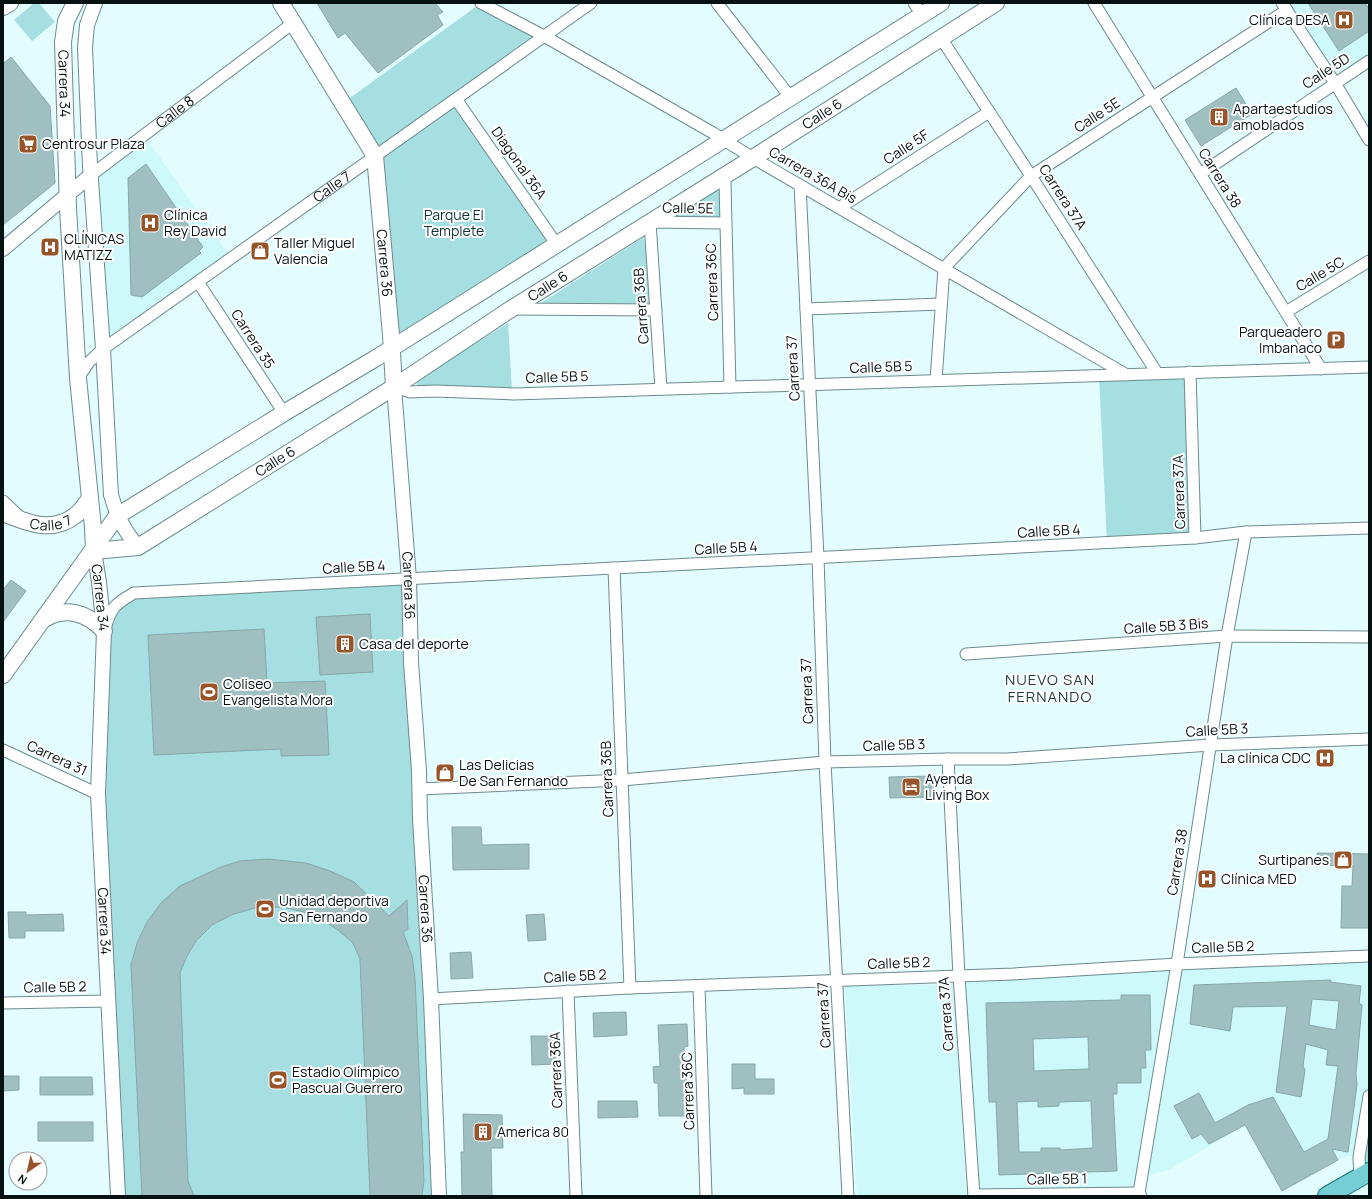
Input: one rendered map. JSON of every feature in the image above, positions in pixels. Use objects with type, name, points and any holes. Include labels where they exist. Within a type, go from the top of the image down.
[{"type":"main road","points":[[3,7],[10,3]]},
{"type":"main road","name":"Carrera 34","points":[[75,3],[66,20],[63,42],[67,195],[78,378],[94,551]]},
{"type":"main road","name":"Carrera 36","points":[[281,3],[375,156],[394,387]]},
{"type":"main road","points":[[3,675],[94,551],[117,516],[284,413],[392,349],[724,141],[791,98],[918,9],[941,3]]},
{"type":"main road","name":"Calle 6","points":[[94,551],[138,547],[394,387],[511,309],[753,158],[941,38],[978,10],[996,3]]},
{"type":"main road","name":"Calle 7","points":[[3,513],[38,526],[56,525],[66,522],[77,514],[90,498]]},
{"type":"main road","points":[[43,620],[52,614],[63,612],[75,613],[97,623],[104,631]]},
{"type":"main road","points":[[1327,1196],[1364,1175]]},
{"type":"street","name":"Carrera 34","points":[[95,3],[87,25],[85,48],[91,175],[112,495],[117,516],[126,533],[138,547]]},
{"type":"street","name":"Carrera 36A Bis","points":[[481,3],[544,36],[713,133],[753,158],[1128,375]]},
{"type":"street","name":"Calle 7","points":[[78,378],[90,362],[103,349],[591,3]]},
{"type":"street","points":[[717,3],[791,98]]},
{"type":"street","name":"Carrera 38","points":[[1094,3],[1321,369]]},
{"type":"street","points":[[1284,7],[1335,83],[1369,140]]},
{"type":"street","name":"Calle 5E","points":[[944,268],[1031,176],[1284,7]]},
{"type":"street","name":"Calle 8","points":[[3,249],[91,175],[293,23]]},
{"type":"street","name":"Carrera 37A","points":[[941,38],[1157,374]]},
{"type":"street","name":"Calle 5D","points":[[1200,174],[1369,61]]},
{"type":"street","name":"Diagonal 36A","points":[[456,99],[557,245]]},
{"type":"street","name":"Calle 5F","points":[[839,208],[989,112]]},
{"type":"street","name":"Carrera 36C","points":[[724,176],[730,387]]},
{"type":"street","name":"Carrera 37","points":[[800,185],[818,558],[825,762],[848,1196]]},
{"type":"street","name":"Calle 5E","points":[[650,222],[725,223]]},
{"type":"street","name":"Carrera 36B","points":[[650,222],[660,389]]},
{"type":"street","name":"Calle 5C","points":[[1286,312],[1369,261]]},
{"type":"street","points":[[936,380],[944,268]]},
{"type":"street","name":"Carrera 35","points":[[198,282],[284,413]]},
{"type":"street","points":[[806,309],[941,304]]},
{"type":"street","points":[[511,309],[656,310]]},
{"type":"street","name":"Calle 5B 5","points":[[394,387],[410,392],[435,391],[514,394],[1369,367]]},
{"type":"street","name":"Carrera 37A","points":[[1190,372],[1195,538]]},
{"type":"street","name":"Carrera 36","points":[[394,387],[409,579],[411,662],[420,789],[420,819],[431,999],[439,1196]]},
{"type":"street","points":[[3,501],[24,521]]},
{"type":"street","name":"Calle 5B 4","points":[[104,631],[108,616],[114,606],[134,593],[1195,538],[1246,532],[1369,528]]},
{"type":"street","name":"Carrera 38","points":[[1140,1194],[1227,636],[1246,532]]},
{"type":"street","name":"Carrera 34","points":[[94,551],[104,631],[98,794],[118,1196]]},
{"type":"street","name":"Carrera 36B","points":[[614,568],[630,988]]},
{"type":"street","name":"Calle 5B 3 Bis","points":[[966,654],[1227,636],[1369,637]]},
{"type":"street","name":"Calle 5B 3","points":[[420,789],[622,780],[825,762],[948,758],[1007,759],[1210,745],[1369,739]]},
{"type":"street","name":"Carrera 31","points":[[3,750],[98,794]]},
{"type":"street","name":"Carrera 37A","points":[[948,758],[959,976],[974,1196]]},
{"type":"street","name":"Calle 5B 2","points":[[431,999],[630,988],[1013,974],[1177,964],[1369,956]]},
{"type":"street","name":"Carrera 36C","points":[[699,986],[706,1196]]},
{"type":"street","name":"Carrera 36A","points":[[568,991],[576,1196]]},
{"type":"street","name":"Calle 5B 2","points":[[3,1003],[108,1001]]},
{"type":"street","points":[[1364,1175],[1359,1156],[1369,1096]]},
{"type":"street","name":"Calle 5B 1","points":[[974,1196],[1140,1194]]},
{"type":"shaded area","points":[[1282,3],[1369,3],[1369,61],[1335,83]]},
{"type":"shaded area","name":"Clínica Rey David","points":[[144,135],[231,258],[103,349],[92,188],[99,169]]},
{"type":"shaded area","points":[[1369,956],[1369,1096],[1359,1157],[1347,1156],[1338,1160],[1327,1140],[1304,1152],[1245,1125],[1169,1170],[1142,1177],[1139,1193],[974,1195],[959,976]]},
{"type":"shaded area","points":[[954,984],[966,1196],[857,1196],[845,986]]},
{"type":"green space","points":[[34,3],[39,3],[55,22],[32,41],[14,20]]},
{"type":"green space","name":"Parque El Templete","points":[[481,3],[544,36],[456,99],[557,245],[392,349],[375,156],[343,103]]},
{"type":"green space","points":[[724,186],[723,221],[670,218]]},
{"type":"green space","points":[[644,237],[654,308],[541,303]]},
{"type":"green space","points":[[508,323],[512,391],[418,388],[416,381]]},
{"type":"green space","points":[[1190,372],[1195,538],[1107,543],[1099,375]]},
{"type":"green space","name":"Unidad deportiva San Fernando","points":[[409,579],[439,1196],[118,1196],[98,794],[104,631],[120,601],[134,593]]},
{"type":"green space","points":[[1369,1096],[1369,1172],[1359,1157]]},
{"type":"building","points":[[317,3],[435,3],[443,12],[437,15],[443,25],[378,73],[345,33],[338,38]]},
{"type":"building","name":"Clínica DESA","points":[[1308,3],[1365,3],[1369,9],[1369,31],[1339,51]]},
{"type":"building","name":"Centrosur Plaza","points":[[11,57],[50,106],[55,183],[3,225],[3,64]]},
{"type":"building","name":"Apartaestudios amoblados","points":[[1236,88],[1252,114],[1201,146],[1185,120]]},
{"type":"building","points":[[146,164],[203,247],[199,251],[201,253],[142,297],[131,295],[128,178]]},
{"type":"building","points":[[11,580],[26,591],[3,622],[3,590]]},
{"type":"building","name":"Casa del deporte","points":[[370,614],[373,672],[320,675],[316,617]]},
{"type":"building","name":"Coliseo Evangelista Mora","points":[[264,629],[267,683],[325,681],[329,755],[281,756],[281,749],[154,755],[148,635]]},
{"type":"building","name":"Ayenda Living Box","points":[[933,776],[934,797],[890,798],[889,777]]},
{"type":"building","points":[[452,827],[481,827],[482,845],[529,844],[529,869],[453,870]]},
{"type":"building","points":[[1317,853],[1369,854],[1369,928],[1341,928],[1342,886],[1352,886],[1353,866],[1317,865]]},
{"type":"building","points":[[268,859],[306,863],[330,871],[354,882],[389,916],[407,900],[408,929],[403,932],[412,956],[415,978],[424,1181],[422,1196],[370,1196],[360,959],[353,943],[338,930],[321,919],[304,912],[283,907],[255,908],[231,915],[212,925],[196,941],[187,956],[180,973],[188,1181],[194,1196],[142,1196],[131,965],[137,943],[147,922],[161,903],[180,886],[221,867],[240,861]]},
{"type":"building","points":[[8,912],[26,912],[26,915],[63,914],[64,931],[25,931],[25,938],[9,938]]},
{"type":"building","points":[[544,914],[546,940],[528,941],[526,915]]},
{"type":"building","points":[[471,952],[473,978],[451,979],[450,953]]},
{"type":"building","points":[[1331,980],[1330,982],[1361,986],[1359,1003],[1362,1005],[1356,1074],[1357,1085],[1348,1152],[1332,1149],[1338,1160],[1282,1191],[1245,1125],[1209,1144],[1201,1134],[1192,1139],[1174,1106],[1199,1093],[1215,1123],[1248,1105],[1273,1097],[1304,1152],[1328,1139],[1338,1066],[1326,1065],[1328,1050],[1306,1044],[1303,1066],[1305,1070],[1301,1097],[1276,1092],[1287,1006],[1233,1007],[1230,1031],[1190,1024],[1194,985]],"holes":[[[1312,999],[1339,1001],[1336,1030],[1309,1025]]]},
{"type":"building","points":[[1121,995],[1150,995],[1151,1050],[1145,1050],[1146,1068],[1141,1068],[1141,1083],[1117,1083],[1117,1094],[1113,1094],[1117,1171],[999,1175],[996,1102],[989,1102],[986,1003],[1121,1000]],"holes":[[[1088,1037],[1089,1069],[1034,1071],[1033,1039]],[[1038,1101],[1038,1107],[1059,1106],[1059,1102],[1091,1101],[1093,1148],[1060,1150],[1060,1148],[1041,1148],[1041,1152],[1019,1152],[1017,1102]]]},
{"type":"building","points":[[626,1012],[627,1035],[594,1037],[593,1013]]},
{"type":"building","points":[[687,1024],[688,1046],[684,1047],[688,1116],[659,1116],[658,1083],[654,1083],[653,1067],[660,1066],[658,1025]]},
{"type":"building","points":[[531,1036],[554,1036],[556,1064],[532,1065]]},
{"type":"building","points":[[732,1064],[755,1064],[755,1079],[774,1079],[774,1094],[744,1094],[744,1088],[732,1089]]},
{"type":"building","points":[[3,1076],[19,1076],[19,1090],[3,1091]]},
{"type":"building","points":[[40,1077],[92,1077],[93,1095],[40,1095]]},
{"type":"building","points":[[598,1101],[637,1101],[638,1117],[598,1118]]},
{"type":"building","points":[[463,1114],[502,1115],[503,1148],[491,1148],[492,1196],[462,1196],[461,1152],[464,1152]]},
{"type":"building","points":[[38,1122],[93,1122],[93,1141],[38,1141]]},
{"type":"place","name":"Clínica DESA","points":[[1344,20]]},
{"type":"place","name":"Apartaestudios amoblados","points":[[1219,117]]},
{"type":"place","name":"Centrosur Plaza","points":[[28,144]]},
{"type":"place","name":"Clínica Rey David","points":[[150,223]]},
{"type":"place","name":"CLÍNICAS MATIZZ","points":[[50,247]]},
{"type":"place","name":"Taller Miguel Valencia","points":[[260,251]]},
{"type":"place","name":"Parqueadero Imbanaco","points":[[1336,340]]},
{"type":"place","name":"Casa del deporte","points":[[345,644]]},
{"type":"place","name":"Coliseo Evangelista Mora","points":[[209,692]]},
{"type":"place","name":"La clínica CDC","points":[[1325,758]]},
{"type":"place","name":"Las Delicias De San Fernando","points":[[445,773]]},
{"type":"place","name":"Ayenda Living Box","points":[[911,787]]},
{"type":"place","name":"Surtipanes","points":[[1343,860]]},
{"type":"place","name":"Clínica MED","points":[[1207,879]]},
{"type":"place","name":"Unidad deportiva San Fernando","points":[[265,909]]},
{"type":"place","name":"Estadio Olímpico Pascual Guerrero","points":[[278,1080]]},
{"type":"place","name":"America 80","points":[[483,1132]]},
{"type":"district","name":"NUEVO SAN FERNANDO","points":[[1050,688]]}]
